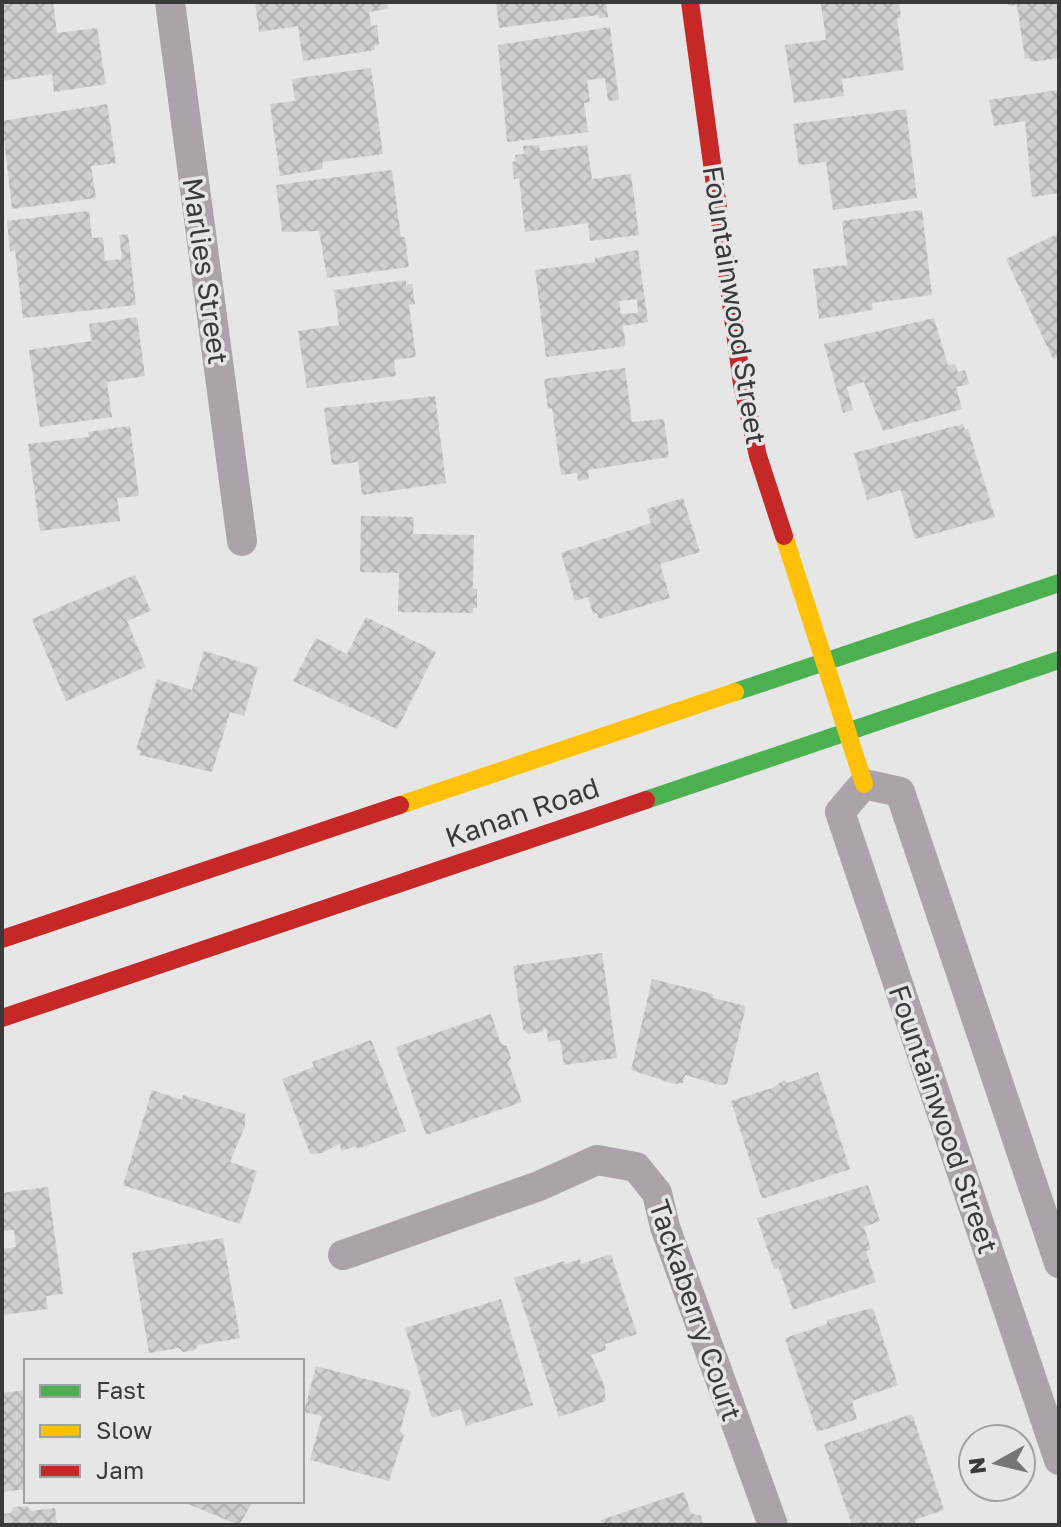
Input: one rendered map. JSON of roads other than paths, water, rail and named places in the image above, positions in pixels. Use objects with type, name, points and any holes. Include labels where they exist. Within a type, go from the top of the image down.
[{"type":"main road","name":"Fountainwood Street","points":[[690,2],[742,384],[758,456],[864,784]]},
{"type":"main road","name":"Kanan Road","points":[[2,939],[1059,583]]},
{"type":"main road","name":"Kanan Road","points":[[2,1018],[1059,660]]},
{"type":"street","name":"Marlies Street","points":[[170,2],[242,541]]},
{"type":"street","points":[[864,784],[900,792],[1059,1263]]},
{"type":"street","name":"Fountainwood Street","points":[[864,784],[840,812],[1059,1460]]},
{"type":"street","name":"Tackaberry Court","points":[[343,1255],[539,1186],[597,1160],[636,1167],[657,1193],[665,1227],[773,1525]]}]
